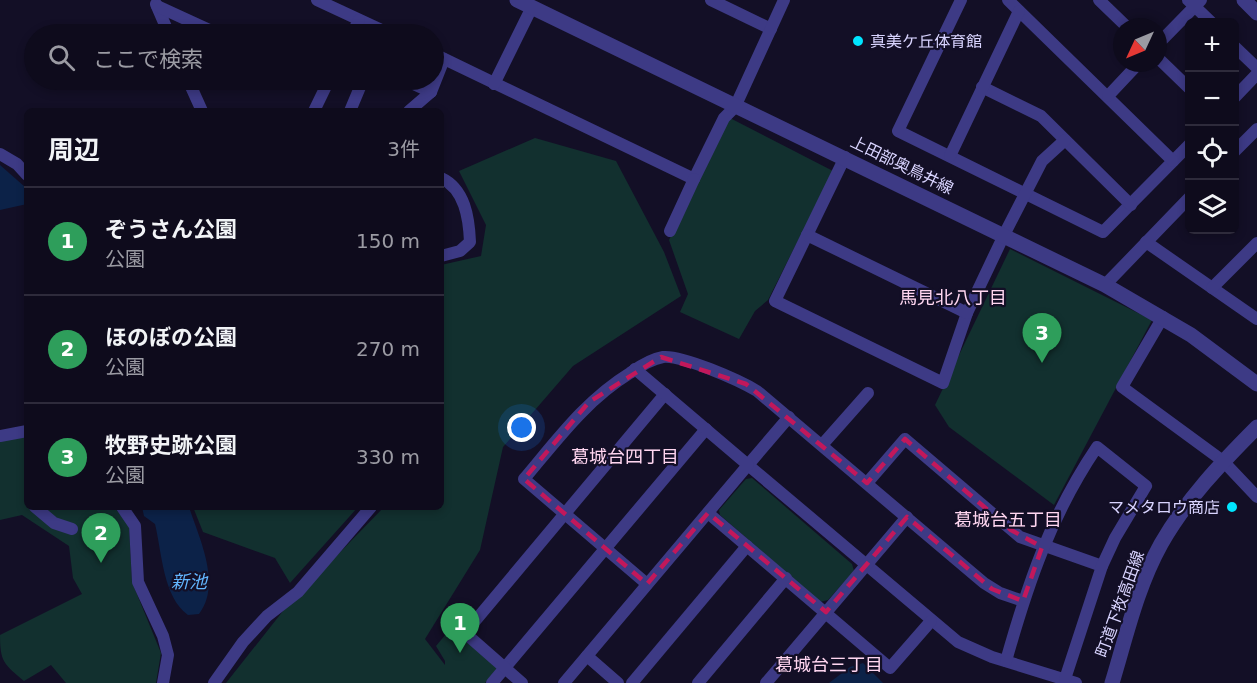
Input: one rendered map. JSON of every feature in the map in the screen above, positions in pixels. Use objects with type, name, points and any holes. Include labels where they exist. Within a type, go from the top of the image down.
[{"type":"street","points":[[318,0],[368,24]]},
{"type":"street","name":"上田部奥鳥井線","points":[[517,0],[1105,285],[1163,317],[1257,384]]},
{"type":"street","points":[[711,0],[771,29]]},
{"type":"street","points":[[670,231],[724,118],[735,107],[784,0]]},
{"type":"street","points":[[961,0],[898,131],[1103,232],[1185,149]]},
{"type":"street","points":[[1008,0],[1173,161]]},
{"type":"street","points":[[1099,0],[1117,18]]},
{"type":"street","points":[[1244,0],[1257,13]]},
{"type":"street","points":[[1167,34],[1195,2],[1208,18]]},
{"type":"street","points":[[155,3],[164,24]]},
{"type":"street","points":[[155,3],[198,24]]},
{"type":"street","points":[[495,84],[532,7]]},
{"type":"street","points":[[950,156],[1019,11]]},
{"type":"street","points":[[357,24],[359,20]]},
{"type":"street","points":[[1239,51],[1257,68]]},
{"type":"street","points":[[444,59],[694,179]]},
{"type":"street","points":[[1167,67],[1185,84]]},
{"type":"street","points":[[1108,96],[1131,72]]},
{"type":"street","points":[[1239,93],[1257,74]]},
{"type":"street","points":[[982,87],[1041,116],[1131,205]]},
{"type":"street","points":[[192,90],[200,108]]},
{"type":"street","points":[[315,108],[324,90]]},
{"type":"street","points":[[351,108],[359,90]]},
{"type":"street","points":[[412,108],[431,92],[427,90]]},
{"type":"street","points":[[1239,147],[1257,129]]},
{"type":"street","points":[[845,157],[775,301],[943,383],[967,313],[1004,235],[1042,161],[1065,140]]},
{"type":"street","points":[[0,154],[17,164],[24,172]]},
{"type":"street","points":[[444,180],[451,183],[463,200],[470,242],[460,251],[444,255]]},
{"type":"street","points":[[1105,285],[1185,203]]},
{"type":"street","points":[[807,235],[967,313]]},
{"type":"street","points":[[1146,242],[1257,319]]},
{"type":"street","points":[[1212,288],[1257,243]]},
{"type":"street","points":[[1163,317],[1122,387],[1223,461],[1257,497]]},
{"type":"street","points":[[647,584],[524,479],[589,402],[635,369],[661,357],[678,359],[746,384],[789,417],[992,589],[1023,601]]},
{"type":"street","points":[[635,369],[931,621],[969,648],[1006,661],[1071,681],[1102,566],[1114,538],[1146,486],[1096,447],[1069,490],[1042,547],[1023,601],[1006,661]]},
{"type":"street","points":[[822,445],[868,393]]},
{"type":"street","points":[[522,683],[465,633],[665,394]]},
{"type":"street","points":[[564,683],[789,417]]},
{"type":"street","name":"町道下牧高田線","points":[[1112,683],[1137,601],[1161,544],[1184,508],[1223,461],[1257,427]]},
{"type":"street","points":[[492,683],[706,429]]},
{"type":"street","points":[[0,436],[24,432]]},
{"type":"street","points":[[867,483],[905,439],[1011,530],[1042,547],[1102,566]]},
{"type":"street","points":[[39,510],[54,523],[72,529]]},
{"type":"street","points":[[124,510],[135,526],[138,582],[163,636],[168,655],[163,683]]},
{"type":"street","points":[[214,683],[243,642],[267,616],[298,592],[368,510]]},
{"type":"street","points":[[708,513],[890,668],[931,621]]},
{"type":"street","points":[[765,683],[907,517]]},
{"type":"street","points":[[632,683],[747,546]]},
{"type":"street","points":[[698,683],[786,578]]},
{"type":"street","points":[[587,656],[618,683]]},
{"type":"highlighted area","points":[[661,357],[746,384],[867,483],[905,439],[1011,530],[1042,547],[1023,601],[992,589],[907,517],[826,612],[708,513],[647,584],[524,479],[589,402]]},
{"type":"green space","points":[[728,117],[833,171],[768,300],[755,311],[739,339],[680,312],[688,294],[669,240]]},
{"type":"green space","points":[[535,138],[616,161],[664,252],[681,296],[573,366],[503,447],[480,550],[425,639],[445,665],[436,646],[451,628],[497,668],[485,683],[226,683],[283,611],[381,510],[444,510],[444,264],[481,256],[486,225],[459,171]]},
{"type":"green space","points":[[1010,249],[1152,320],[1054,505],[949,427],[935,405]]},
{"type":"green space","points":[[24,437],[24,510],[116,510],[129,525],[132,582],[161,653],[156,683],[66,683],[51,665],[24,681],[4,662],[0,635],[82,594],[73,578],[69,546],[22,515],[0,520],[0,439]]},
{"type":"green space","points":[[752,478],[852,564],[854,571],[828,600],[820,602],[720,515],[719,510],[746,479]]},
{"type":"green space","points":[[194,510],[355,510],[290,583],[275,558],[203,532]]},
{"type":"water","points":[[0,165],[24,186],[24,205],[0,210]]},
{"type":"water","name":"新池","points":[[143,510],[190,510],[203,547],[209,575],[206,602],[199,614],[188,615],[173,597],[165,574],[155,524],[144,516]]},
{"type":"water","points":[[863,663],[883,683],[829,683],[850,667]]},
{"type":"place","name":"真美ケ丘体育館","points":[[858,41]]},
{"type":"place","name":"牧野史跡公園","points":[[1042,363]]},
{"type":"place","name":"マメタロウ商店","points":[[1232,507]]},
{"type":"place","name":"ほのぼの公園","points":[[101,563]]},
{"type":"place","name":"ぞうさん公園","points":[[460,653]]},
{"type":"district","name":"馬見北八丁目","points":[[953,297]]},
{"type":"district","name":"葛城台四丁目","points":[[625,456]]},
{"type":"district","name":"葛城台五丁目","points":[[1008,519]]},
{"type":"district","name":"葛城台三丁目","points":[[829,664]]}]
